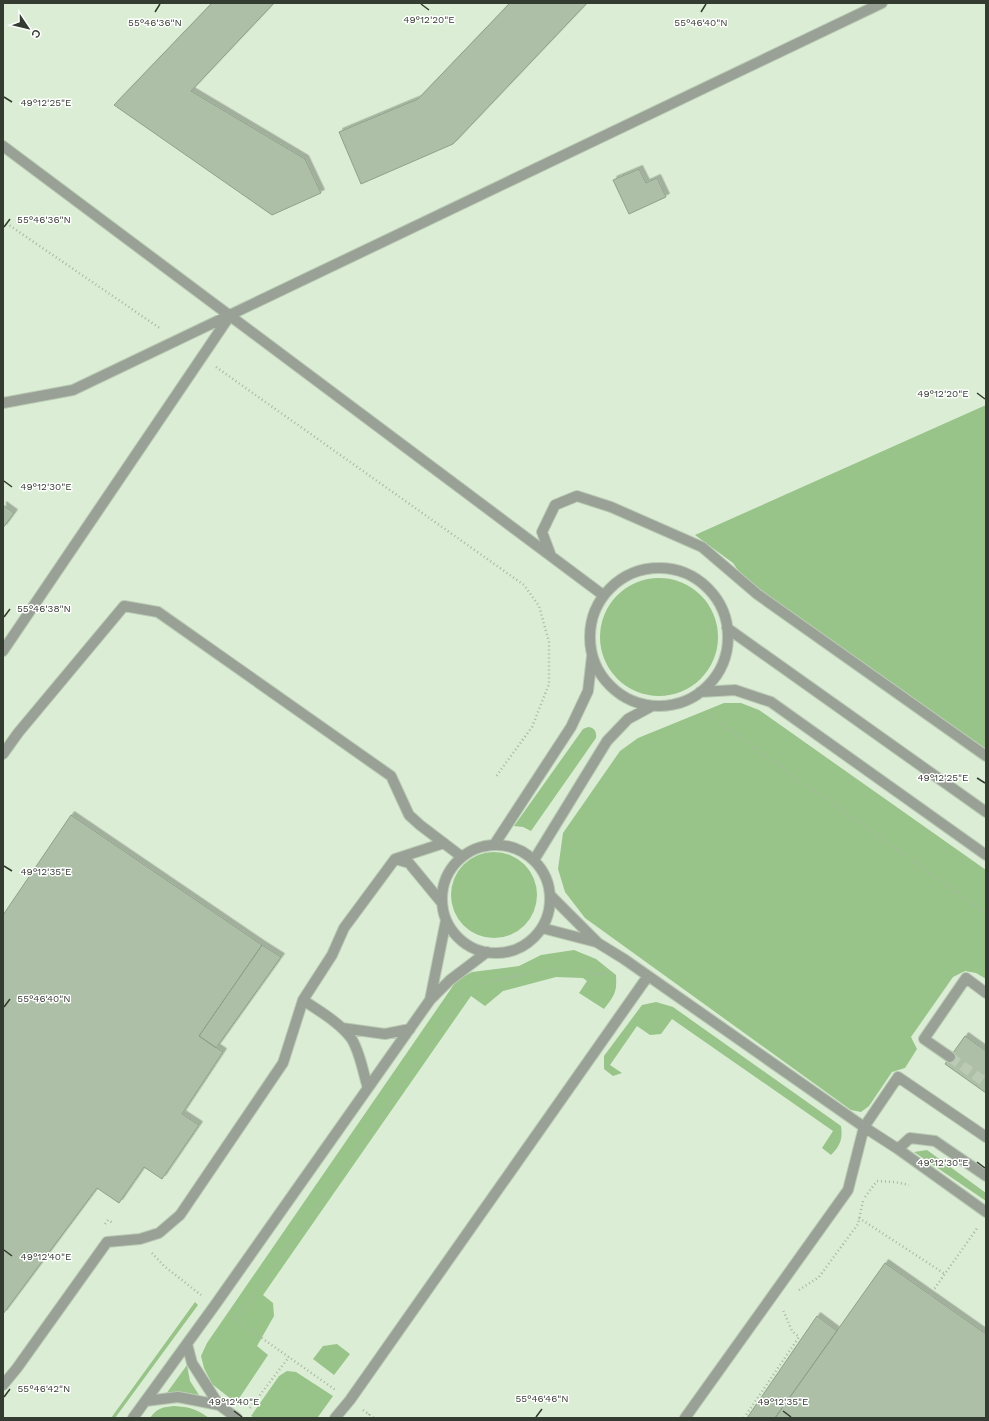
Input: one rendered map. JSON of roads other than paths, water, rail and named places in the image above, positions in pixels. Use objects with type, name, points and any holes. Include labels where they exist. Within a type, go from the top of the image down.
[{"type":"street","points":[[3,403],[73,390],[882,3]]},
{"type":"street","points":[[3,146],[603,595]]},
{"type":"street","points":[[3,651],[230,316]]},
{"type":"street","points":[[551,556],[542,532],[555,505],[577,496],[611,506],[702,547],[757,594],[986,756]]},
{"type":"street","points":[[494,845],[571,727],[588,691],[592,656],[590,637],[593,614],[603,595],[615,583],[632,573],[645,569],[664,568],[680,571],[700,582],[714,595],[724,614],[727,628],[726,651],[721,666],[711,682],[700,692],[686,700],[672,705],[652,706],[634,702],[618,693],[606,680],[592,656]]},
{"type":"street","points":[[3,754],[18,733],[124,606],[158,612],[391,776],[409,815],[462,857]]},
{"type":"street","points":[[727,628],[986,812]]},
{"type":"street","points":[[700,692],[735,690],[771,702],[986,854]]},
{"type":"street","points":[[534,860],[607,741],[628,719],[652,706]]},
{"type":"street","points":[[3,1385],[17,1368],[107,1242],[140,1239],[159,1233],[180,1215],[283,1063],[303,1000],[332,955],[344,928],[395,859],[444,843]]},
{"type":"street","points":[[494,845],[508,846],[522,852],[534,860],[545,877],[550,896],[549,912],[542,928],[531,941],[517,950],[500,954],[487,952],[468,946],[455,934],[446,920],[442,903],[444,886],[448,876],[462,857],[477,849],[494,845]]},
{"type":"street","points":[[395,859],[409,863],[442,903]]},
{"type":"street","points":[[550,896],[598,943],[624,959],[864,1127],[898,1149],[986,1212]]},
{"type":"street","points":[[430,1000],[446,920]]},
{"type":"street","points":[[542,928],[598,943]]},
{"type":"street","points":[[133,1418],[188,1344],[430,1000],[450,980],[487,952]]},
{"type":"street","points":[[335,1418],[350,1400],[648,976]]},
{"type":"street","points":[[950,1057],[924,1039],[966,978],[986,992]]},
{"type":"street","points":[[303,1000],[342,1028],[351,1039],[356,1048],[368,1088]]},
{"type":"street","points":[[342,1028],[385,1034],[410,1029]]},
{"type":"street","points":[[685,1418],[848,1190],[864,1127],[898,1076],[986,1137]]},
{"type":"street","points":[[970,1126],[986,1132]]},
{"type":"street","points":[[898,1149],[910,1138],[935,1142],[986,1176]]},
{"type":"street","points":[[188,1344],[192,1363],[219,1405],[237,1418]]},
{"type":"street","points":[[146,1401],[178,1396],[219,1405]]},
{"type":"tunnel","points":[[950,1057],[986,1083]]}]
